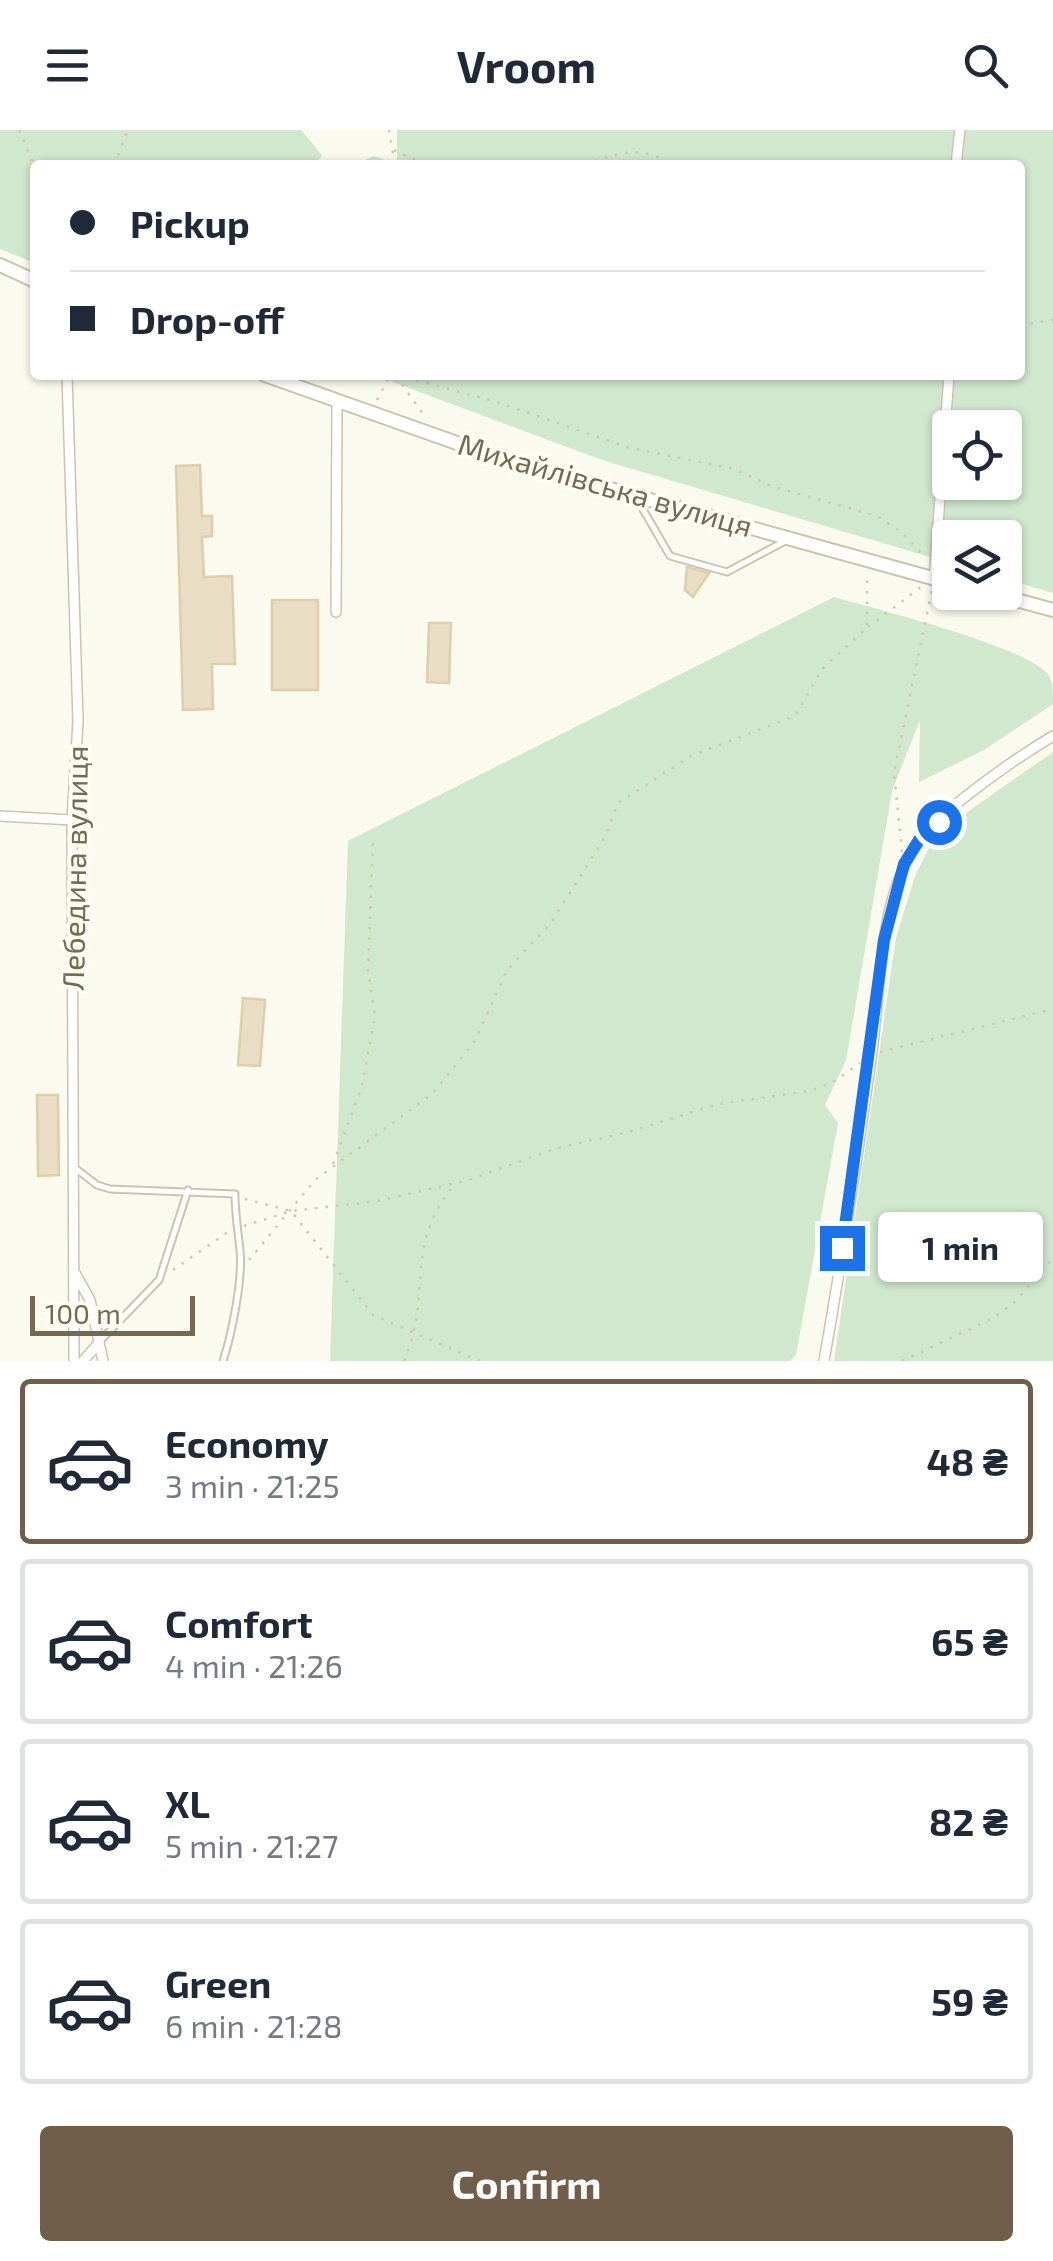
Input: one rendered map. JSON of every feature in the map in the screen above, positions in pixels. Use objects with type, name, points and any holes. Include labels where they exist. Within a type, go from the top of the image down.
[{"type":"main road","points":[[0,265],[30,279]]},
{"type":"main road","name":"Михайлівська вулиця","points":[[279,380],[442,440],[866,560],[932,574]]},
{"type":"main road","points":[[1022,602],[1053,610]]},
{"type":"street","points":[[957,160],[960,130]]},
{"type":"street","name":"Лебедина вулиця","points":[[68,380],[78,664],[72,820],[74,1361]]},
{"type":"street","points":[[938,520],[949,380]]},
{"type":"street","points":[[336,612],[337,402]]},
{"type":"street","points":[[824,1361],[871,1054],[884,940],[904,864],[919,840],[959,804],[1053,736]]},
{"type":"street","points":[[0,816],[72,820]]},
{"type":"street","points":[[74,1270],[90,1300],[103,1361]]},
{"type":"street","points":[[83,1361],[98,1344]]},
{"type":"lane","points":[[636,497],[670,556],[727,572],[789,538]]},
{"type":"lane","points":[[72,1166],[96,1186],[110,1189],[235,1194],[234,1228],[240,1252],[231,1336],[223,1361]]},
{"type":"lane","points":[[98,1344],[159,1280],[188,1190]]},
{"type":"path","points":[[19,130],[32,160]]},
{"type":"path","points":[[116,160],[128,130]]},
{"type":"path","points":[[388,130],[395,160]]},
{"type":"path","points":[[394,150],[415,160]]},
{"type":"path","points":[[601,160],[635,150],[652,152],[665,160]]},
{"type":"path","points":[[1025,324],[1053,320]]},
{"type":"path","points":[[359,411],[377,401],[390,380]]},
{"type":"path","points":[[397,380],[442,440]]},
{"type":"path","points":[[412,380],[494,401],[627,447],[734,468],[770,486],[877,516],[916,545],[932,571]]},
{"type":"path","points":[[866,560],[870,600],[867,628]]},
{"type":"path","points":[[237,1278],[332,1166],[432,1094],[474,1041],[507,970],[550,924],[605,836],[618,803],[691,756],[795,716],[823,668],[932,576]]},
{"type":"path","points":[[904,864],[894,772],[932,584]]},
{"type":"path","points":[[332,1166],[362,1086],[375,1016],[368,971],[373,840]]},
{"type":"path","points":[[159,1280],[234,1228],[291,1211],[378,1201],[505,1170],[557,1148],[625,1133],[718,1104],[810,1091],[836,1081],[871,1054],[1053,1008]]},
{"type":"path","points":[[404,1361],[416,1332],[422,1302],[419,1259],[431,1214],[456,1182]]},
{"type":"path","points":[[235,1194],[291,1211],[374,1315],[393,1327],[416,1332],[480,1361]]},
{"type":"path","points":[[902,1361],[993,1318],[1013,1304],[1053,1258]]},
{"type":"green space","points":[[0,130],[301,130],[322,155],[318,160],[30,160],[30,261],[0,249]]},
{"type":"green space","points":[[397,130],[1053,130],[1053,593],[1022,584],[1022,520],[932,520],[932,558],[602,460],[387,380],[1025,380],[1025,160],[397,160]]},
{"type":"green space","points":[[834,597],[981,640],[1034,663],[1050,677],[1053,704],[984,750],[919,782],[920,720],[892,791],[846,1060],[825,1105],[838,1123],[796,1355],[790,1361],[330,1361],[348,841]]},
{"type":"green space","points":[[1053,752],[1053,1361],[834,1361],[896,938],[915,876],[936,834]]},
{"type":"building","points":[[200,465],[202,516],[212,516],[212,536],[202,537],[204,577],[232,576],[235,664],[212,664],[213,709],[183,710],[176,466]]},
{"type":"building","points":[[687,567],[709,573],[693,597],[685,590]]},
{"type":"building","points":[[272,600],[318,600],[318,690],[272,690]]},
{"type":"building","points":[[429,623],[451,623],[449,683],[427,682]]},
{"type":"building","points":[[243,998],[265,1000],[260,1066],[238,1065]]},
{"type":"building","points":[[37,1095],[58,1095],[59,1175],[38,1176]]},
{"type":"route","points":[[842,1248],[872,1051],[884,940],[904,864],[919,840],[939,822]]}]
